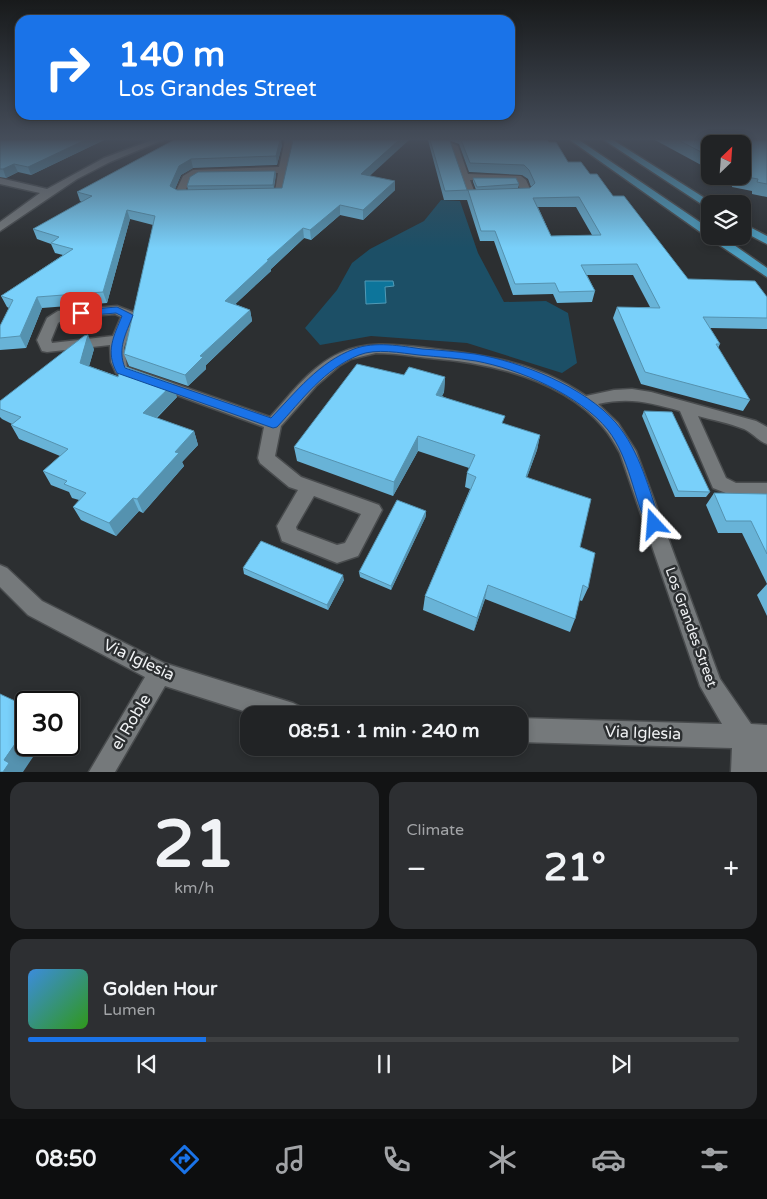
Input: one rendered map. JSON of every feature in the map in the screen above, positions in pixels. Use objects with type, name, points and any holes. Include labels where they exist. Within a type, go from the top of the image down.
[{"type":"main road","points":[[626,176],[701,228]]},
{"type":"main road","points":[[665,176],[701,199]]},
{"type":"main road","points":[[751,232],[767,242]]},
{"type":"main road","points":[[726,245],[767,273]]},
{"type":"street","points":[[0,228],[47,192],[76,176]]},
{"type":"street","points":[[189,176],[186,178],[179,195],[206,195]]},
{"type":"street","points":[[257,194],[279,194],[283,176]]},
{"type":"street","points":[[466,177],[510,177],[521,180],[526,193],[470,196],[466,177]]},
{"type":"street","points":[[0,180],[47,192]]},
{"type":"street","points":[[118,340],[46,348],[44,340],[52,320],[62,314],[117,310],[128,315],[118,340],[115,356],[120,370],[273,424],[266,458],[295,482],[310,487],[373,510],[351,550],[337,554],[289,535],[286,526],[310,487]]},
{"type":"street","name":"Los Grandes Street","points":[[273,424],[317,376],[329,366],[358,351],[374,349],[440,354],[496,362],[550,381],[584,402],[612,426],[628,451],[711,686],[755,737]]},
{"type":"street","points":[[584,402],[614,395],[632,394],[757,427],[767,438]]},
{"type":"street","points":[[686,407],[719,483],[725,488],[734,490],[767,490]]},
{"type":"street","name":"Via Iglesia","points":[[0,574],[35,608],[160,672],[265,706]]},
{"type":"street","name":"el Roble","points":[[101,772],[160,672]]},
{"type":"street","name":"Via Iglesia","points":[[528,730],[755,737]]},
{"type":"street","points":[[755,737],[767,767]]},
{"type":"street","points":[[744,772],[755,737]]},
{"type":"shaded area","points":[[441,200],[460,201],[478,253],[504,302],[546,301],[568,313],[577,363],[562,373],[467,343],[371,336],[320,345],[305,328],[337,290],[352,263],[370,249],[424,221]]},
{"type":"shaded area","points":[[365,281],[393,281],[394,286],[385,287],[386,303],[366,304]]},
{"type":"building","points":[[107,176],[174,176],[170,186],[177,190],[282,188],[285,176],[371,176],[395,181],[363,210],[340,205],[310,230],[303,228],[267,260],[269,260],[225,301],[250,310],[200,356],[203,357],[185,375],[124,354],[155,216],[127,210],[103,292],[37,297],[20,336],[0,338],[0,326],[13,300],[1,296],[73,249],[51,243],[59,237],[33,229],[92,196],[77,192]]},
{"type":"building","points":[[274,176],[273,185],[187,186],[190,177]]},
{"type":"building","points":[[441,176],[462,176],[467,190],[530,188],[535,183],[532,176],[598,176],[613,196],[624,196],[688,279],[755,281],[767,297],[767,318],[703,317],[720,344],[716,344],[750,400],[645,372],[617,307],[660,308],[637,264],[581,265],[595,291],[559,292],[555,283],[515,284],[495,231],[481,231],[468,190],[445,191]],"holes":[[[579,197],[601,235],[551,236],[533,198]]]},
{"type":"building","points":[[751,176],[767,176],[767,184],[757,182],[758,179],[751,178]]},
{"type":"building","points":[[473,178],[516,178],[519,184],[477,187]]},
{"type":"building","points":[[88,335],[80,363],[118,377],[120,365],[173,384],[143,413],[194,431],[175,452],[179,453],[137,499],[133,498],[109,523],[73,507],[86,493],[64,484],[67,481],[43,471],[68,449],[11,425],[21,417],[0,409],[0,401],[84,336]]},
{"type":"building","points":[[357,364],[404,375],[409,367],[445,377],[436,395],[505,416],[502,423],[540,435],[526,477],[591,499],[580,547],[595,553],[588,588],[583,585],[575,619],[488,585],[477,618],[425,596],[476,477],[467,473],[475,455],[418,436],[394,482],[294,447]]},
{"type":"building","points":[[644,411],[672,412],[710,492],[678,491]]},
{"type":"building","points":[[714,493],[767,494],[767,554],[751,521],[726,521]]},
{"type":"building","points":[[397,500],[426,511],[391,586],[359,572]]},
{"type":"building","points":[[261,541],[343,575],[327,605],[243,568]]},
{"type":"building","points":[[0,694],[15,701],[15,744],[4,760],[9,763],[3,772],[0,772]]},
{"type":"route","points":[[81,313],[117,310],[128,315],[118,340],[115,356],[120,370],[273,424],[317,376],[336,362],[358,351],[374,349],[404,350],[476,358],[496,362],[550,381],[584,402],[612,426],[628,451],[654,524]]}]
